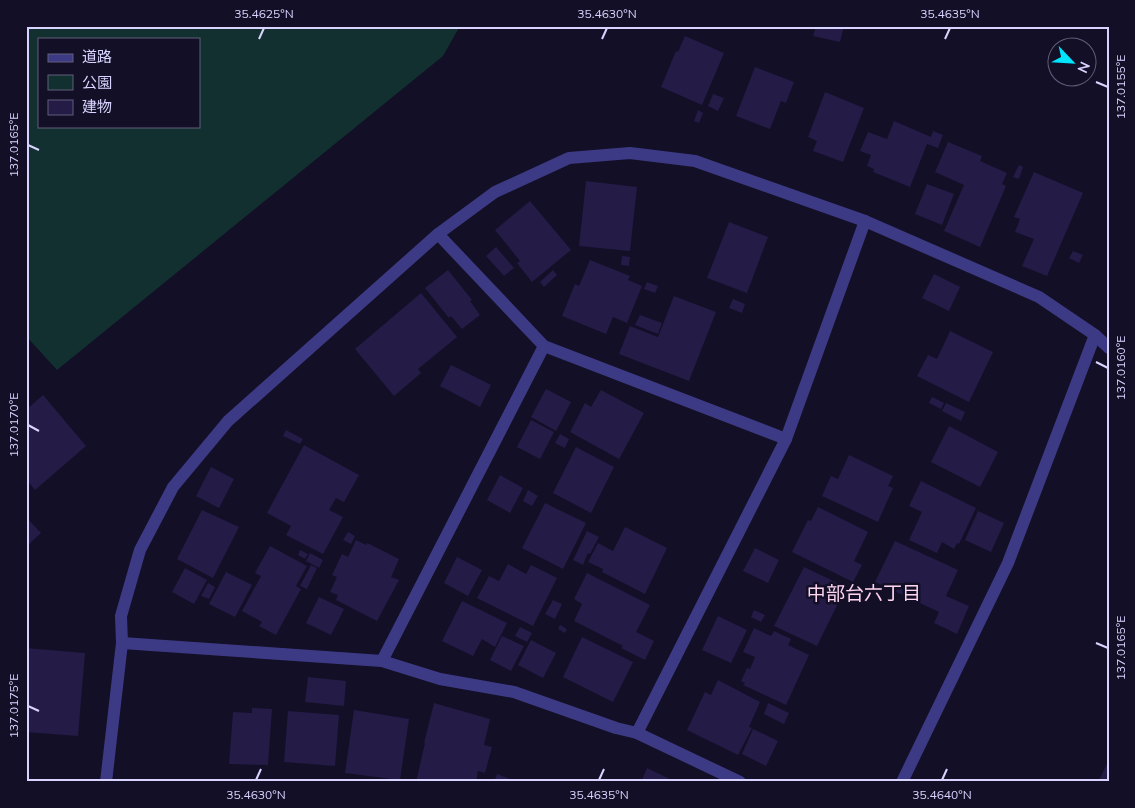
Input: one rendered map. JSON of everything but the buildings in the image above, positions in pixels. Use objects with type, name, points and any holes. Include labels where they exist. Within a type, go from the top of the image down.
[{"type":"street","points":[[106,782],[122,643],[121,616],[140,550],[173,487],[228,421],[438,234],[495,192],[569,158],[630,153],[695,161],[865,221],[1039,297],[1095,335],[1109,348]]},
{"type":"street","points":[[637,733],[786,438],[865,221]]},
{"type":"street","points":[[438,234],[544,346],[786,438]]},
{"type":"street","points":[[902,782],[1008,563],[1095,335]]},
{"type":"street","points":[[382,661],[544,346]]},
{"type":"street","points":[[122,643],[382,661],[440,679],[514,692],[616,728],[637,733],[740,782]]},
{"type":"green space","points":[[26,26],[460,26],[443,56],[57,370],[26,336]]},
{"type":"district","name":"中部台六丁目","points":[[864,593]]}]
